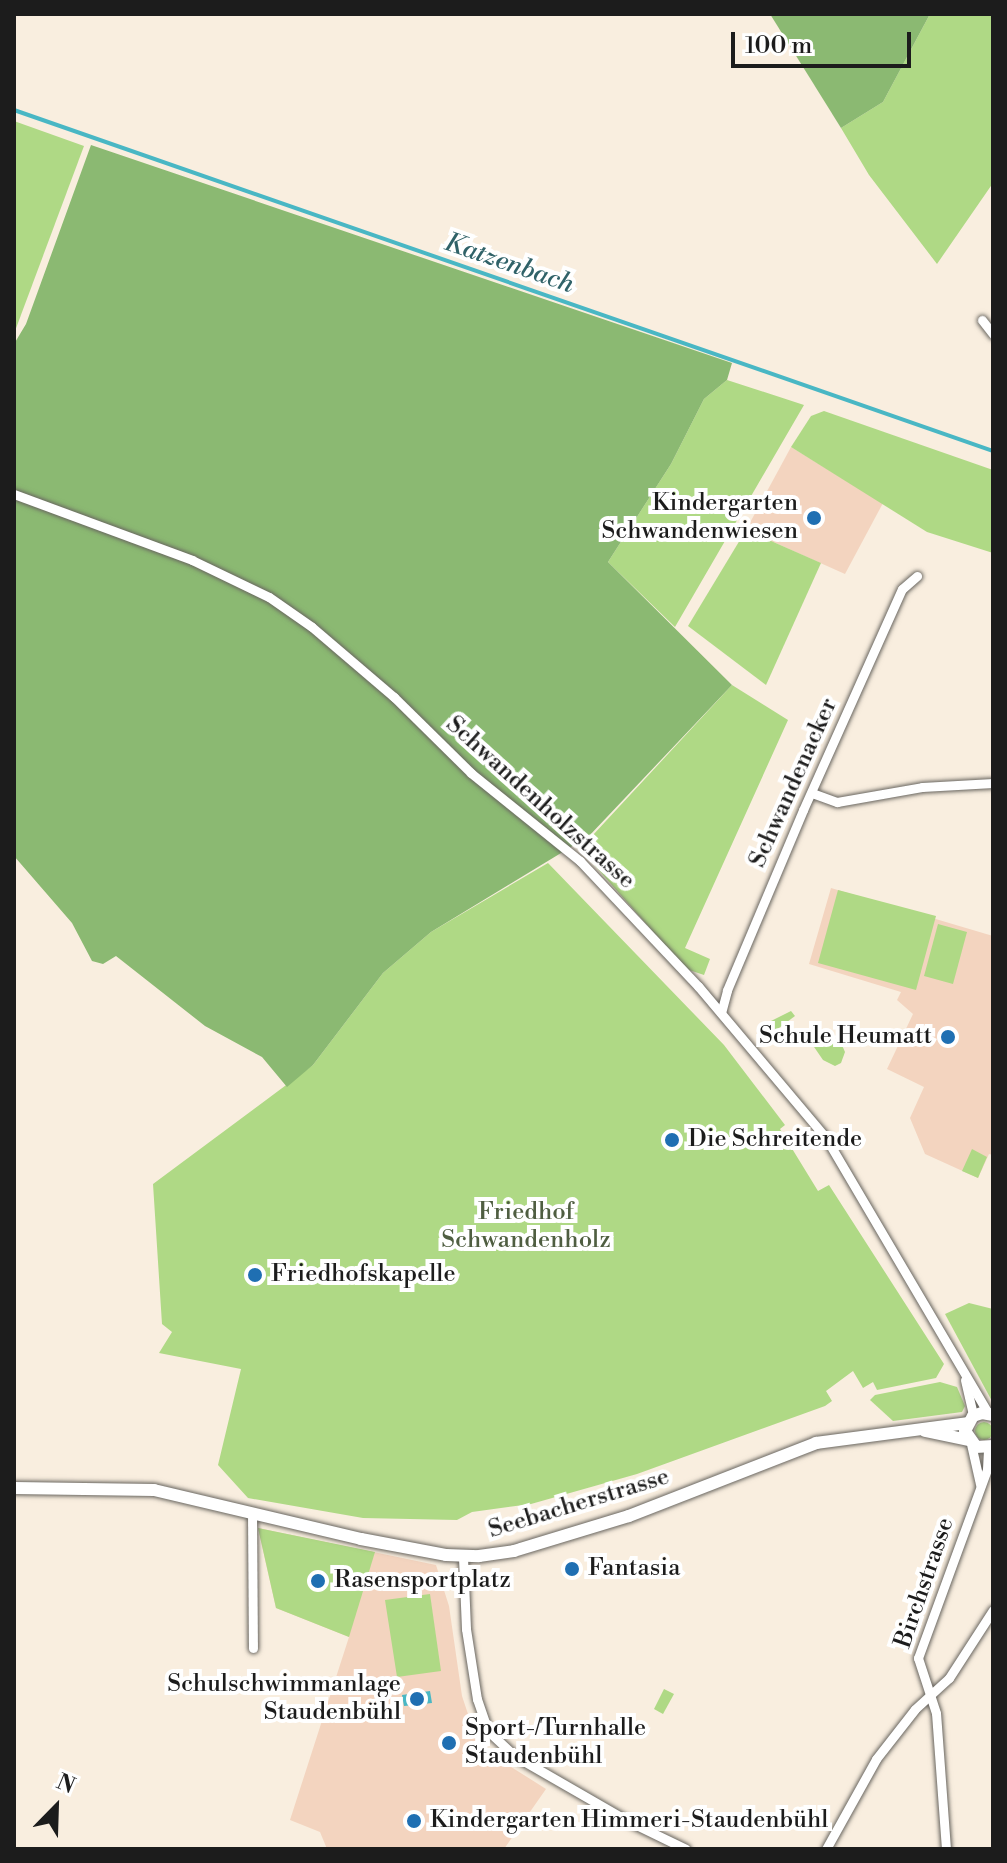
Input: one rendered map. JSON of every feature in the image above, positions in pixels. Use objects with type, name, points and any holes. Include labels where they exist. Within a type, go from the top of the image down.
[{"type":"street","points":[[982,320],[993,334]]},
{"type":"street","name":"Schwandenholzstrasse","points":[[14,494],[192,560],[269,597],[312,627],[394,697],[471,773],[592,871],[721,1013],[826,1138],[990,1414]]},
{"type":"street","name":"Schwandenacker","points":[[721,1013],[766,894],[902,589],[917,576]]},
{"type":"street","points":[[812,793],[837,802],[922,787],[993,783]]},
{"type":"street","name":"Schwandenholzstrasse","points":[[963,1372],[970,1420]]},
{"type":"street","name":"Seebacherstrasse","points":[[14,1488],[154,1490],[361,1539],[463,1557],[514,1551],[629,1516],[816,1443],[970,1420],[990,1414]]},
{"type":"street","points":[[970,1420],[969,1442],[980,1487]]},
{"type":"street","name":"Seebacherstrasse","points":[[914,1429],[990,1448]]},
{"type":"street","name":"Birchstrasse","points":[[946,1849],[932,1693],[918,1664],[920,1650],[980,1487],[990,1448]]},
{"type":"street","points":[[252,1512],[253,1648]]},
{"type":"street","points":[[463,1557],[466,1629],[477,1699],[488,1731],[515,1756],[628,1821],[686,1849]]},
{"type":"street","points":[[826,1849],[876,1759],[915,1709],[949,1678],[993,1610]]},
{"type":"shaded area","name":"Kindergarten Schwandenwiesen","points":[[791,447],[883,503],[845,574],[746,530]]},
{"type":"shaded area","name":"Schule Heumatt","points":[[831,888],[993,936],[993,1155],[989,1154],[978,1178],[925,1154],[910,1118],[924,1087],[887,1069],[913,1014],[897,1000],[901,992],[809,964]]},
{"type":"shaded area","points":[[258,1528],[436,1565],[449,1606],[462,1696],[471,1723],[494,1756],[546,1789],[504,1849],[327,1849],[320,1832],[290,1820],[349,1637],[276,1608]]},
{"type":"green space","points":[[770,14],[930,14],[883,102],[841,128]]},
{"type":"green space","points":[[930,14],[993,14],[993,183],[937,264],[869,175],[841,128],[883,102]]},
{"type":"green space","points":[[14,121],[84,146],[15,331],[14,331]]},
{"type":"green space","points":[[91,145],[732,363],[727,380],[704,399],[671,464],[608,562],[732,685],[589,836],[431,932],[383,973],[313,1065],[287,1087],[262,1057],[205,1026],[116,956],[103,964],[92,961],[72,923],[14,856],[14,344],[26,324]]},
{"type":"green space","points":[[727,380],[804,405],[675,627],[608,562],[671,464],[704,399]]},
{"type":"green space","points":[[824,411],[993,470],[993,553],[927,532],[791,447],[811,416]]},
{"type":"green space","points":[[746,530],[821,563],[766,685],[688,626]]},
{"type":"green space","points":[[732,685],[788,720],[685,948],[710,959],[704,975],[686,969],[580,849]]},
{"type":"green space","name":"Friedhof Schwandenholz","points":[[548,863],[724,1045],[785,1125],[780,1129],[818,1191],[829,1185],[944,1364],[936,1378],[877,1390],[873,1382],[863,1388],[853,1371],[826,1391],[832,1401],[825,1406],[637,1474],[531,1504],[472,1512],[457,1520],[363,1518],[248,1498],[218,1465],[241,1369],[159,1353],[172,1332],[162,1324],[153,1184],[313,1065],[383,973],[431,932]]},
{"type":"green space","points":[[838,890],[936,916],[916,990],[818,963]]},
{"type":"green space","points":[[938,924],[967,932],[953,984],[924,976]]},
{"type":"green space","points":[[791,1011],[795,1016],[771,1034],[763,1025]]},
{"type":"green space","points":[[815,1037],[841,1043],[845,1052],[841,1063],[835,1066],[823,1060],[812,1044]]},
{"type":"green space","points":[[972,1149],[987,1157],[978,1178],[962,1171]]},
{"type":"green space","points":[[969,1303],[993,1309],[993,1403],[945,1314]]},
{"type":"green space","points":[[940,1382],[957,1387],[965,1406],[962,1412],[893,1421],[870,1400],[875,1395]]},
{"type":"green space","points":[[980,1422],[988,1422],[993,1431],[991,1438],[980,1440],[975,1435],[975,1427]]},
{"type":"green space","name":"Rasensportplatz","points":[[258,1528],[375,1552],[349,1637],[276,1608]]},
{"type":"green space","points":[[430,1594],[441,1671],[397,1677],[385,1600]]},
{"type":"green space","points":[[664,1689],[674,1694],[663,1714],[654,1709]]},
{"type":"water","name":"Schulschwimmanlage Staudenbühl","points":[[430,1691],[432,1703],[404,1706],[402,1695]]},
{"type":"waterway","name":"Katzenbach","points":[[14,110],[993,451]]},
{"type":"place","name":"Kindergarten Schwandenwiesen","points":[[814,518]]},
{"type":"place","name":"Schule Heumatt","points":[[948,1037]]},
{"type":"place","name":"Die Schreitende","points":[[672,1140]]},
{"type":"place","name":"Friedhofskapelle","points":[[255,1275]]},
{"type":"place","name":"Fantasia","points":[[572,1569]]},
{"type":"place","name":"Rasensportplatz","points":[[318,1581]]},
{"type":"place","name":"Schulschwimmanlage Staudenbühl","points":[[417,1699]]},
{"type":"place","name":"Sport-/Turnhalle Staudenbühl","points":[[449,1743]]},
{"type":"place","name":"Kindergarten Himmeri-Staudenbühl","points":[[414,1821]]}]
